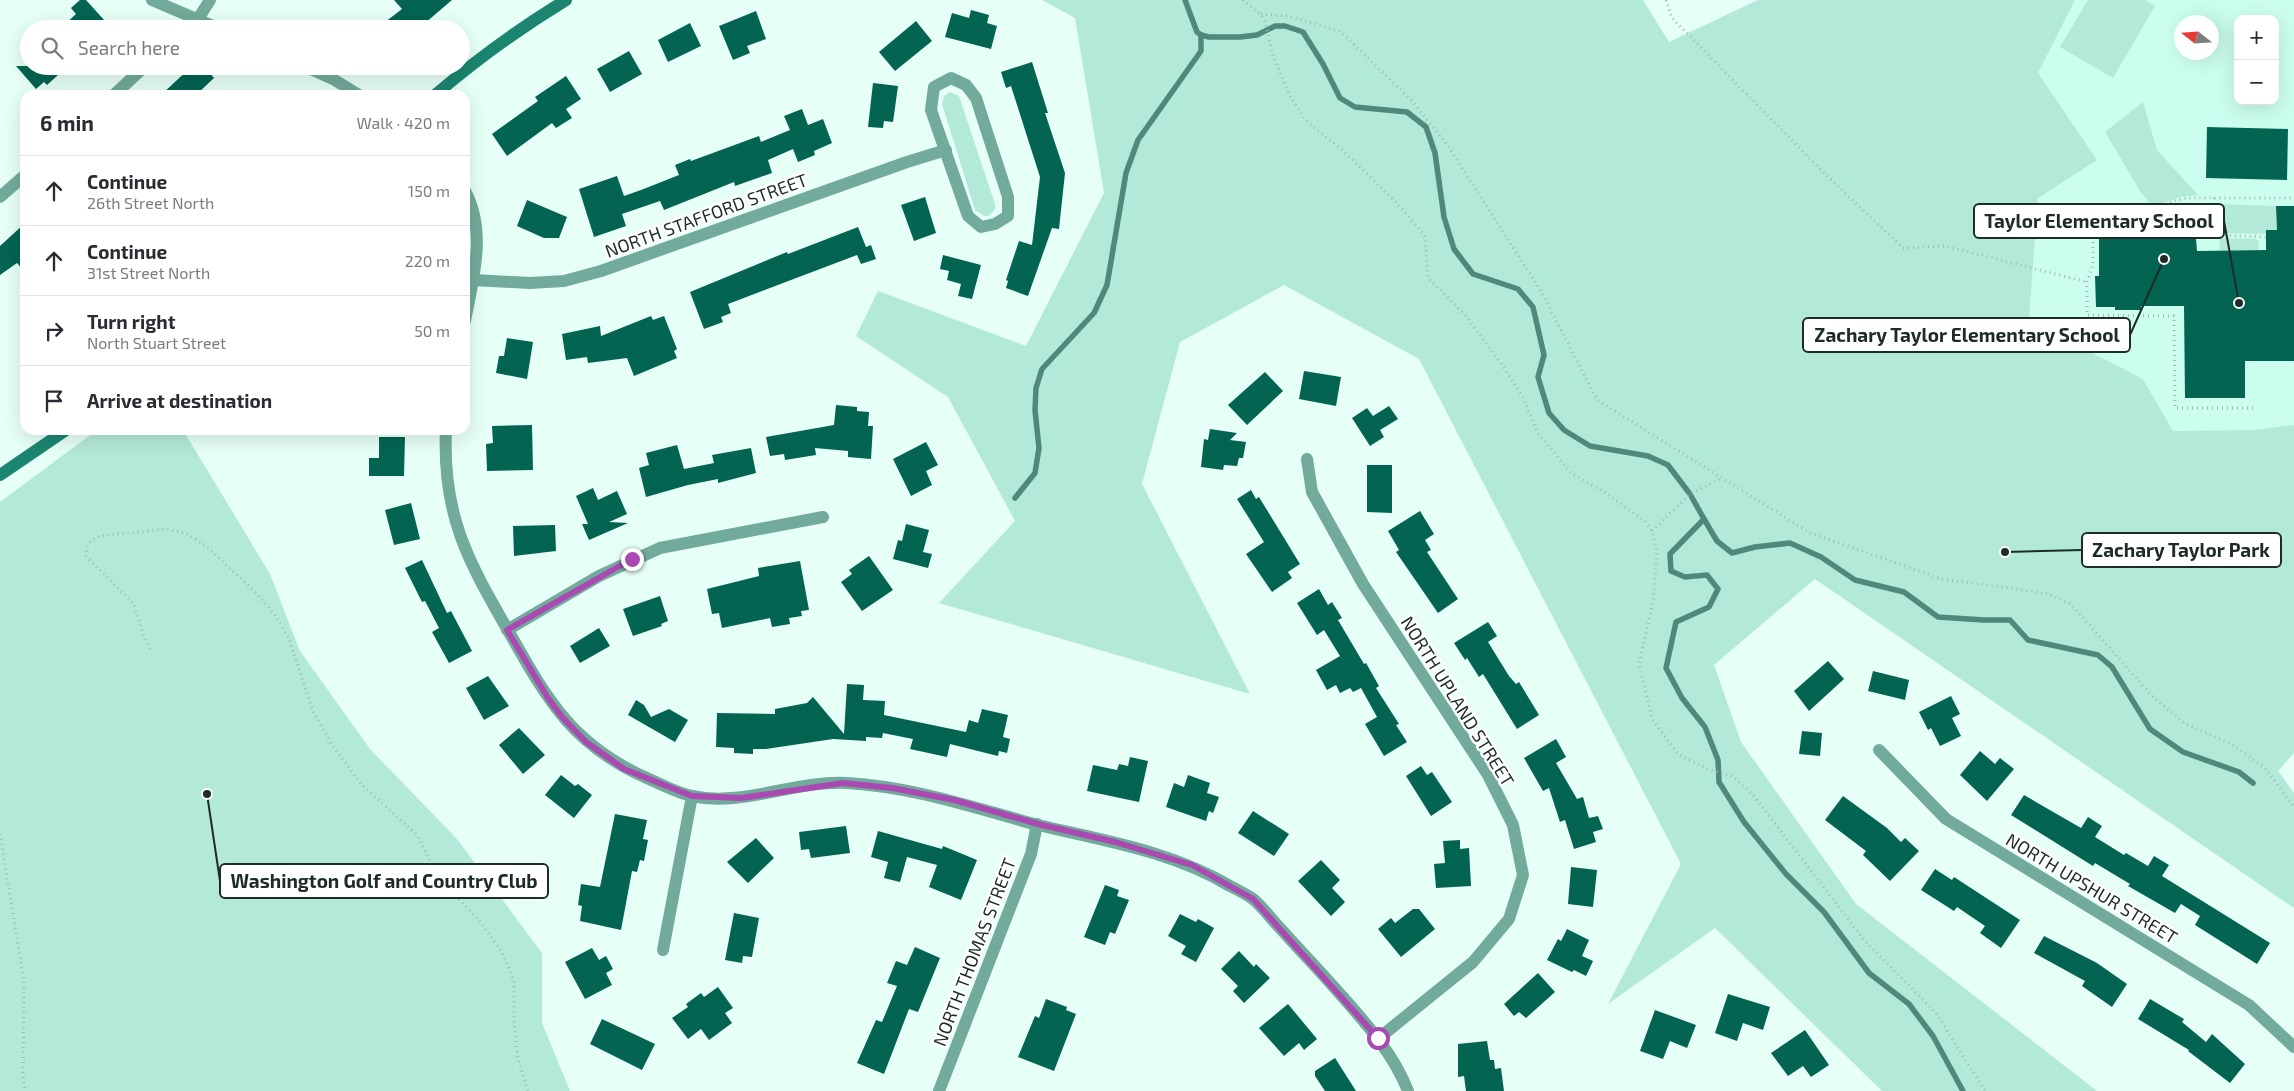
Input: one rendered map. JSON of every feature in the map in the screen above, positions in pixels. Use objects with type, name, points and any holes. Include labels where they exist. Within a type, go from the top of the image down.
[{"type":"main road","points":[[470,66],[535,18],[566,0]]},
{"type":"main road","points":[[441,90],[459,75]]},
{"type":"main road","points":[[0,475],[59,435]]},
{"type":"street","points":[[152,0],[198,19],[210,0]]},
{"type":"street","points":[[119,90],[135,75]]},
{"type":"street","points":[[324,75],[351,90]]},
{"type":"street","points":[[951,78],[966,84],[976,98],[1008,197],[1008,216],[995,224],[981,227],[968,216],[946,150],[931,110],[934,87],[951,78]]},
{"type":"street","name":"NORTH STAFFORD STREET","points":[[473,280],[530,283],[564,281],[601,271],[907,162],[946,150]]},
{"type":"street","points":[[0,198],[20,180]]},
{"type":"street","points":[[470,203],[474,213],[477,234],[470,295]]},
{"type":"street","points":[[446,435],[446,481],[451,508],[461,543],[483,588],[548,698],[562,717],[586,742],[624,769],[692,796],[741,798],[843,783],[892,788],[954,800],[1038,824],[1170,857],[1211,874],[1253,899],[1378,1038],[1402,1076],[1408,1091]]},
{"type":"street","name":"NORTH UPLAND STREET","points":[[1306,459],[1312,492],[1363,584],[1488,775],[1513,825],[1523,875],[1509,919],[1473,962],[1378,1038]]},
{"type":"street","points":[[507,630],[600,576],[632,559],[660,548],[823,517]]},
{"type":"street","name":"NORTH UPSHUR STREET","points":[[1878,750],[1946,819],[2249,1005],[2294,1047]]},
{"type":"street","points":[[663,950],[692,796]]},
{"type":"street","name":"NORTH THOMAS STREET","points":[[939,1091],[1030,854],[1038,824]]},
{"type":"path","points":[[1243,0],[1260,14],[1265,21],[1273,56],[1290,96],[1305,120],[1343,151],[1394,200],[1425,236],[1428,278],[1465,315],[1500,362],[1522,395],[1537,432],[1571,473],[1609,495],[1645,521],[1652,531],[1657,551],[1653,602],[1639,664],[1652,719],[1678,755],[1710,770],[1732,776],[1753,795],[1864,940],[1936,1013],[1984,1091]]},
{"type":"path","points":[[1666,0],[1672,18],[1826,175],[1903,248],[1945,246],[2087,282]]},
{"type":"path","points":[[1260,14],[1287,16],[1340,32],[1411,100],[1446,143],[1541,291],[1597,400],[1810,533],[1942,579],[2045,592],[2071,604],[2152,696],[2184,723],[2233,746],[2266,769],[2294,807]]},
{"type":"path","points":[[2214,198],[2214,235]]},
{"type":"path","points":[[2128,230],[2128,221],[2176,200],[2294,198]]},
{"type":"path","points":[[2252,408],[2175,408],[2174,316],[2087,316],[2087,282],[2093,265],[2093,230],[2266,237]]},
{"type":"path","points":[[1652,531],[1676,505],[1690,494],[1721,479]]},
{"type":"path","points":[[150,649],[143,634],[134,604],[86,556],[86,547],[92,539],[100,536],[166,528],[188,534],[206,546],[254,591],[275,615],[289,639],[313,712],[331,743],[361,784],[417,835],[439,879],[478,919],[502,952],[514,981],[514,1023],[518,1058],[528,1091]]},
{"type":"path","points":[[0,834],[24,982],[23,1077],[25,1091]]},
{"type":"shaded area","points":[[1042,0],[1643,0],[1669,42],[1758,0],[2075,0],[2038,73],[2097,160],[2038,198],[2029,320],[2143,379],[2173,431],[2253,430],[2294,425],[2294,753],[2278,771],[2294,793],[2294,908],[1815,579],[1714,665],[1741,742],[1856,904],[2097,1091],[1882,1091],[1715,928],[1608,1004],[1681,864],[1419,359],[1284,285],[1180,342],[1142,484],[1250,694],[939,603],[1015,521],[948,397],[856,336],[878,291],[1026,346],[1104,193],[1075,18]]},
{"type":"shaded area","points":[[2075,0],[2294,0],[2294,425],[2253,430],[2173,431],[2143,379],[2029,320],[2038,198],[2096,160],[2038,73]]},
{"type":"shaded area","points":[[2088,0],[2145,0],[2155,6],[2113,78],[2060,47]]},
{"type":"shaded area","points":[[950,92],[959,96],[995,204],[995,209],[989,216],[984,216],[975,210],[942,104],[944,96]]},
{"type":"shaded area","points":[[2143,102],[2157,150],[2198,195],[2180,197],[2153,207],[2140,191],[2105,132]]},
{"type":"shaded area","points":[[2220,204],[2276,206],[2277,230],[2266,230],[2266,234],[2220,233]]},
{"type":"shaded area","points":[[2219,238],[2256,239],[2259,242],[2258,250],[2220,250]]},
{"type":"shaded area","points":[[90,435],[186,435],[270,574],[300,651],[370,749],[457,839],[542,953],[542,1023],[570,1091],[0,1091],[0,502]]},
{"type":"building","points":[[80,0],[86,0],[104,20],[70,20],[76,14],[71,8]]},
{"type":"building","points":[[394,0],[452,0],[429,20],[388,20],[402,9]]},
{"type":"building","points":[[971,10],[989,15],[987,23],[997,26],[991,49],[945,37],[952,13],[969,18]]},
{"type":"building","points":[[756,11],[766,39],[747,46],[750,53],[733,60],[719,26]]},
{"type":"building","points":[[916,21],[932,41],[895,71],[879,52]]},
{"type":"building","points":[[690,23],[701,46],[668,62],[658,40]]},
{"type":"building","points":[[629,51],[642,74],[610,92],[597,69]]},
{"type":"building","points":[[1032,62],[1048,113],[1045,113],[1065,173],[1059,229],[1052,228],[1028,296],[1006,288],[1008,281],[1006,280],[1019,241],[1032,245],[1040,177],[1011,86],[1006,88],[1001,72]]},
{"type":"building","points":[[24,75],[58,75],[47,85],[44,82],[36,89]]},
{"type":"building","points":[[182,75],[212,75],[214,78],[201,90],[166,90]]},
{"type":"building","points":[[566,76],[581,99],[566,109],[572,118],[556,128],[552,123],[507,156],[492,134],[538,101],[535,97]]},
{"type":"building","points":[[873,83],[898,86],[893,122],[884,121],[883,128],[868,127]]},
{"type":"building","points":[[802,109],[808,125],[823,119],[832,143],[814,151],[815,155],[798,162],[793,149],[768,160],[772,173],[735,186],[734,182],[664,210],[660,201],[622,214],[626,226],[594,237],[579,189],[617,176],[624,196],[641,190],[679,175],[675,165],[759,136],[761,142],[790,130],[784,116]]},
{"type":"building","points":[[2207,127],[2288,129],[2287,180],[2206,178]]},
{"type":"building","points":[[925,197],[936,233],[914,241],[901,205]]},
{"type":"building","points":[[527,200],[567,217],[559,238],[544,238],[517,226]]},
{"type":"building","points":[[2276,206],[2294,206],[2294,361],[2245,361],[2245,398],[2185,398],[2184,306],[2141,306],[2141,310],[2115,310],[2115,307],[2096,307],[2095,276],[2099,276],[2099,237],[2156,236],[2156,239],[2196,239],[2197,251],[2266,250],[2266,230],[2277,230]]},
{"type":"building","points":[[858,227],[866,247],[871,245],[876,259],[861,264],[857,255],[728,304],[731,313],[721,317],[723,322],[704,329],[690,292],[787,252],[788,254]]},
{"type":"building","points":[[20,228],[20,266],[17,263],[0,275],[0,246]]},
{"type":"building","points":[[943,255],[981,265],[972,299],[958,296],[961,284],[947,280],[949,271],[940,269]]},
{"type":"building","points":[[651,316],[653,320],[664,316],[677,349],[674,351],[677,358],[634,376],[627,358],[588,363],[587,357],[566,360],[562,334],[600,326],[601,336]]},
{"type":"building","points":[[507,338],[533,342],[527,379],[496,373],[499,356],[504,356]]},
{"type":"building","points":[[1304,371],[1341,377],[1336,406],[1299,399]]},
{"type":"building","points":[[1265,372],[1283,391],[1247,425],[1228,405]]},
{"type":"building","points":[[836,405],[857,407],[857,411],[869,412],[868,426],[873,426],[871,459],[848,457],[848,451],[815,448],[816,455],[785,460],[784,454],[770,456],[766,437],[834,425]]},
{"type":"building","points":[[1389,406],[1398,419],[1380,430],[1384,437],[1370,446],[1352,418],[1367,408],[1373,416]]},
{"type":"building","points":[[532,425],[533,470],[487,471],[486,444],[493,443],[492,426]]},
{"type":"building","points":[[1210,429],[1237,433],[1230,440],[1246,442],[1243,458],[1239,458],[1237,466],[1224,465],[1223,470],[1201,467],[1204,439],[1208,440]]},
{"type":"building","points":[[379,437],[405,437],[404,476],[369,476],[369,458],[379,458]]},
{"type":"building","points":[[926,442],[938,465],[926,471],[932,485],[911,496],[893,459]]},
{"type":"building","points":[[677,445],[684,469],[714,463],[712,455],[751,448],[756,473],[718,483],[718,479],[688,485],[646,497],[639,468],[649,465],[646,453]]},
{"type":"building","points":[[1367,465],[1392,465],[1392,513],[1367,512]]},
{"type":"building","points":[[593,488],[598,500],[617,491],[627,514],[609,522],[628,523],[589,540],[582,524],[588,524],[576,496]]},
{"type":"building","points":[[1251,490],[1256,499],[1259,497],[1300,564],[1288,572],[1292,578],[1272,592],[1246,554],[1264,542],[1237,499]]},
{"type":"building","points":[[411,503],[420,539],[394,545],[385,510]]},
{"type":"building","points":[[1420,511],[1434,534],[1425,540],[1431,550],[1427,552],[1458,599],[1438,613],[1396,552],[1399,550],[1388,531]]},
{"type":"building","points":[[906,524],[929,530],[923,552],[932,554],[928,568],[893,559],[898,540],[902,541]]},
{"type":"building","points":[[555,525],[556,551],[514,556],[513,526]]},
{"type":"building","points":[[869,556],[893,590],[862,611],[841,582],[852,574],[849,570]]},
{"type":"building","points":[[422,560],[447,613],[451,611],[472,651],[449,663],[432,632],[439,628],[425,601],[422,602],[405,568]]},
{"type":"building","points":[[800,561],[809,610],[801,611],[802,616],[789,618],[790,624],[772,627],[770,618],[722,628],[719,613],[712,614],[707,589],[759,576],[758,568]]},
{"type":"building","points":[[1319,589],[1328,605],[1332,602],[1342,618],[1338,620],[1364,664],[1366,663],[1379,686],[1376,688],[1399,724],[1396,725],[1407,742],[1384,756],[1365,724],[1377,717],[1361,688],[1353,692],[1350,688],[1340,693],[1336,685],[1327,690],[1316,670],[1340,656],[1324,630],[1317,635],[1297,603]]},
{"type":"building","points":[[660,596],[668,621],[661,624],[662,626],[633,636],[623,609]]},
{"type":"building","points":[[1488,622],[1497,636],[1488,642],[1509,676],[1516,684],[1519,682],[1539,715],[1517,729],[1483,674],[1479,677],[1467,658],[1465,660],[1454,643]]},
{"type":"building","points":[[599,628],[610,646],[580,663],[570,646]]},
{"type":"building","points":[[1828,661],[1844,679],[1809,711],[1794,691]]},
{"type":"building","points":[[1873,671],[1909,680],[1905,700],[1868,691]]},
{"type":"building","points":[[488,676],[509,706],[484,720],[466,688]]},
{"type":"building","points":[[847,684],[864,685],[863,700],[885,701],[884,715],[966,732],[969,720],[978,723],[982,709],[1008,715],[1003,737],[1010,739],[1007,753],[999,751],[998,756],[950,744],[947,757],[910,749],[913,739],[883,733],[882,738],[866,737],[866,741],[833,739],[766,749],[753,749],[753,754],[734,753],[734,748],[716,747],[717,713],[775,714],[775,709],[807,703],[813,697],[844,734]]},
{"type":"building","points":[[1951,696],[1960,714],[1952,718],[1961,736],[1940,746],[1931,728],[1928,730],[1919,712]]},
{"type":"building","points":[[636,700],[644,705],[651,717],[669,709],[688,720],[675,742],[628,715]]},
{"type":"building","points":[[519,728],[545,755],[523,774],[499,745]]},
{"type":"building","points":[[1802,731],[1822,733],[1820,756],[1799,754]]},
{"type":"building","points":[[1556,739],[1566,757],[1556,763],[1577,799],[1583,797],[1589,818],[1598,816],[1603,829],[1593,832],[1596,842],[1574,849],[1565,820],[1560,822],[1549,788],[1543,791],[1524,758]]},
{"type":"building","points":[[1980,751],[1995,764],[2000,758],[2014,769],[1987,801],[1960,775]]},
{"type":"building","points":[[1130,757],[1148,761],[1139,802],[1087,791],[1093,765],[1117,770],[1119,764],[1128,766]]},
{"type":"building","points":[[1421,766],[1427,775],[1432,772],[1452,802],[1431,816],[1406,776]]},
{"type":"building","points":[[561,775],[575,786],[578,784],[592,795],[574,818],[545,795]]},
{"type":"building","points":[[1188,775],[1210,783],[1207,793],[1219,797],[1213,813],[1209,811],[1206,821],[1166,807],[1174,783],[1184,787]]},
{"type":"building","points":[[2024,795],[2081,828],[2088,817],[2102,826],[2095,837],[2124,855],[2126,853],[2148,866],[2154,856],[2169,865],[2162,876],[2270,943],[2257,964],[2195,925],[2200,916],[2181,904],[2175,913],[2128,886],[2130,884],[2095,863],[2093,866],[2011,815]]},
{"type":"building","points":[[1843,796],[1887,828],[1901,842],[1905,838],[1919,851],[1890,881],[1863,855],[1866,851],[1825,820]]},
{"type":"building","points":[[1253,811],[1289,834],[1274,856],[1238,833]]},
{"type":"building","points":[[615,814],[647,820],[643,839],[648,840],[644,861],[640,860],[637,872],[632,871],[621,930],[580,921],[582,906],[578,905],[581,884],[600,887]]},
{"type":"building","points":[[846,826],[850,853],[811,858],[809,849],[801,850],[799,832]]},
{"type":"building","points":[[878,831],[942,849],[943,846],[977,860],[961,900],[929,887],[937,865],[907,857],[900,882],[884,878],[888,862],[871,857]]},
{"type":"building","points":[[756,838],[774,858],[748,883],[727,862]]},
{"type":"building","points":[[1460,840],[1460,849],[1469,848],[1471,886],[1436,888],[1434,864],[1445,863],[1443,841]]},
{"type":"building","points":[[1321,860],[1340,880],[1332,888],[1345,902],[1331,916],[1298,881]]},
{"type":"building","points":[[1571,867],[1597,870],[1593,907],[1568,904]]},
{"type":"building","points":[[1935,869],[1952,880],[1954,877],[2020,920],[2001,948],[1980,933],[1985,926],[1957,907],[1954,911],[1921,890]]},
{"type":"building","points":[[1105,885],[1119,890],[1117,896],[1129,900],[1115,934],[1110,932],[1105,945],[1084,937]]},
{"type":"building","points":[[1413,909],[1419,909],[1435,929],[1401,957],[1378,929],[1391,918],[1395,923]]},
{"type":"building","points":[[734,913],[759,918],[752,957],[743,956],[742,963],[725,960]]},
{"type":"building","points":[[1180,914],[1196,922],[1198,919],[1214,928],[1196,962],[1181,954],[1186,946],[1168,936]]},
{"type":"building","points":[[1567,929],[1589,940],[1582,956],[1593,961],[1586,976],[1574,970],[1572,972],[1547,960],[1558,939],[1561,941]]},
{"type":"building","points":[[2044,936],[2097,963],[2127,984],[2112,1007],[2082,986],[2085,981],[2034,953]]},
{"type":"building","points":[[915,947],[940,958],[918,1012],[909,1009],[884,1074],[857,1063],[876,1020],[882,1022],[897,986],[887,983],[896,961],[907,965]]},
{"type":"building","points":[[592,948],[599,960],[606,956],[613,969],[606,973],[612,985],[585,999],[565,962]]},
{"type":"building","points":[[1239,951],[1254,967],[1256,964],[1270,978],[1244,1003],[1233,991],[1238,986],[1221,969]]},
{"type":"building","points":[[1538,973],[1555,992],[1526,1018],[1519,1012],[1514,1016],[1504,1004]]},
{"type":"building","points":[[718,987],[733,1008],[725,1013],[732,1023],[709,1040],[701,1029],[688,1039],[672,1018],[688,1007],[686,1004],[701,993],[704,997]]},
{"type":"building","points":[[1728,994],[1770,1007],[1763,1030],[1743,1023],[1737,1041],[1715,1033]]},
{"type":"building","points":[[1046,999],[1067,1007],[1066,1010],[1076,1014],[1054,1071],[1018,1057],[1035,1016],[1039,1018]]},
{"type":"building","points":[[2150,999],[2184,1019],[2182,1022],[2206,1042],[2212,1034],[2245,1064],[2230,1083],[2189,1050],[2138,1019]]},
{"type":"building","points":[[1288,1004],[1317,1039],[1304,1050],[1299,1043],[1284,1056],[1259,1028]]},
{"type":"building","points":[[1655,1010],[1696,1025],[1687,1048],[1670,1041],[1663,1059],[1640,1051]]},
{"type":"building","points":[[602,1019],[655,1044],[642,1070],[590,1044]]},
{"type":"building","points":[[1805,1030],[1829,1065],[1811,1077],[1803,1066],[1788,1076],[1771,1053]]},
{"type":"building","points":[[1487,1041],[1490,1060],[1494,1060],[1495,1069],[1501,1068],[1504,1091],[1466,1091],[1464,1076],[1458,1077],[1458,1044]]},
{"type":"building","points":[[1335,1058],[1356,1091],[1325,1091],[1315,1076],[1315,1071]]},
{"type":"waterway","points":[[1015,498],[1035,473],[1039,448],[1035,410],[1036,388],[1042,369],[1094,313],[1107,285],[1126,173],[1138,140],[1201,51],[1201,35],[1197,32],[1185,0]]},
{"type":"waterway","points":[[1201,35],[1209,37],[1257,35],[1275,26],[1285,26],[1303,32],[1323,64],[1340,98],[1355,107],[1407,112],[1426,127],[1435,153],[1444,217],[1454,249],[1473,274],[1518,289],[1533,307],[1544,355],[1538,377],[1549,413],[1564,430],[1590,446],[1648,456],[1668,465],[1690,494],[1704,519],[1670,554],[1671,571],[1685,577],[1707,575],[1718,589],[1709,607],[1676,622],[1666,668],[1682,698],[1705,727],[1718,760],[1719,782],[1744,822],[1786,874],[1824,912],[1869,973],[1909,1004],[1933,1036],[1963,1091]]},
{"type":"waterway","points":[[1704,519],[1717,541],[1732,553],[1755,547],[1790,543],[1821,557],[1855,580],[1904,592],[1938,617],[2010,620],[2028,640],[2098,655],[2112,667],[2150,729],[2183,752],[2239,772],[2253,783]]},
{"type":"place","name":"Zachary Taylor Elementary School","points":[[2164,259]]},
{"type":"place","name":"Taylor Elementary School","points":[[2239,303]]},
{"type":"place","name":"Zachary Taylor Park","points":[[2005,552]]},
{"type":"place","name":"Washington Golf and Country Club","points":[[207,794]]},
{"type":"route","points":[[632,559],[507,630],[536,680],[562,717],[599,753],[624,769],[692,796],[741,798],[843,783],[892,788],[954,800],[1038,824],[1170,857],[1192,865],[1253,899],[1378,1038]]}]
